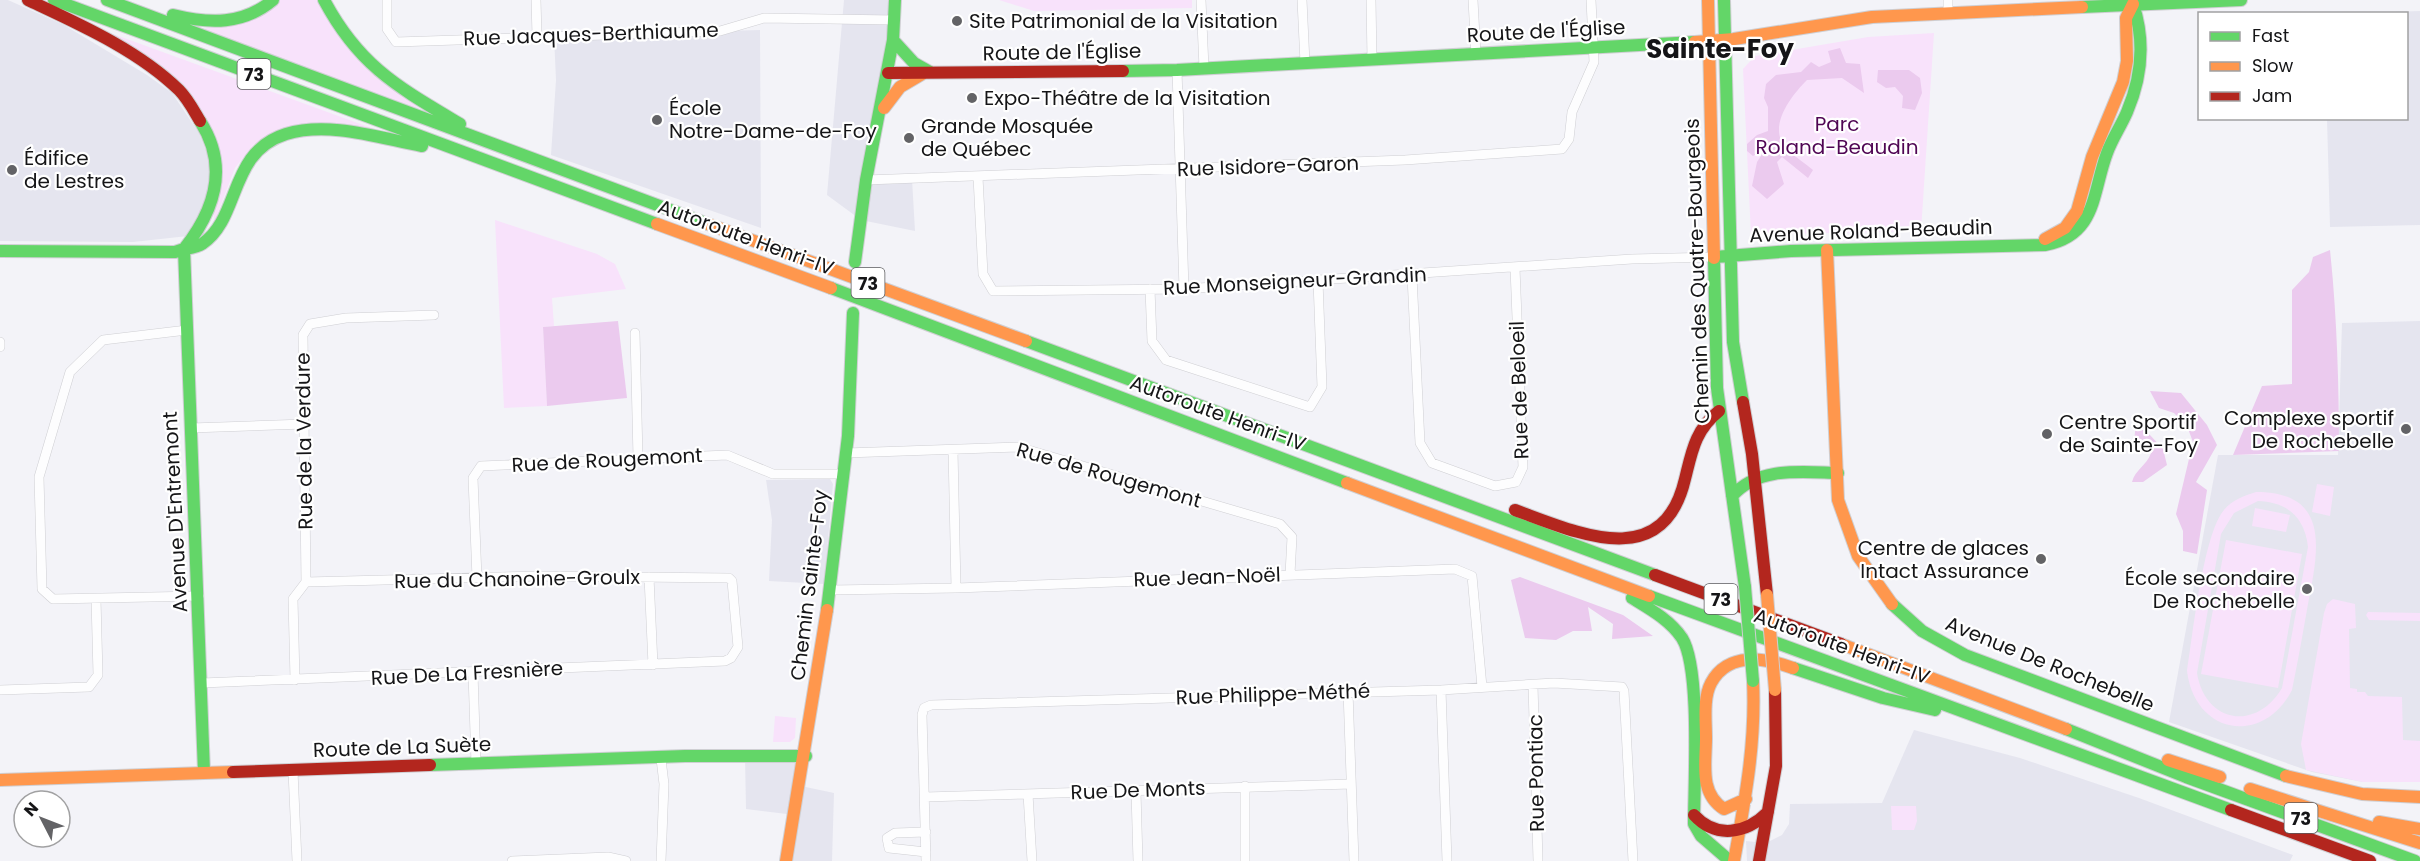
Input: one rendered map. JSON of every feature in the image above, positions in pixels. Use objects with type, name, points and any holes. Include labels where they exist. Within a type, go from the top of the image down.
[{"type":"main road","points":[[28,0],[127,53],[177,88],[208,130],[219,180],[217,190],[207,221],[184,249]]},
{"type":"main road","name":"Autoroute Henri-IV","points":[[54,0],[996,350],[1615,584],[2370,861]]},
{"type":"main road","name":"Autoroute Henri-IV","points":[[107,0],[1474,506],[2088,737],[2186,777],[2415,861]]},
{"type":"main road","points":[[116,0],[211,22],[243,18],[273,0]]},
{"type":"main road","points":[[324,0],[347,43],[380,75],[399,89],[494,145]]},
{"type":"main road","points":[[855,262],[866,180],[888,73],[893,40],[895,0]]},
{"type":"main road","name":"Chemin des Quatre-Bourgeois","points":[[1708,0],[1719,411],[1745,586],[1753,681],[1754,747],[1746,798],[1732,861]]},
{"type":"main road","name":"Chemin des Quatre-Bourgeois","points":[[1724,0],[1733,342],[1755,477],[1775,690],[1776,766],[1759,861]]},
{"type":"main road","name":"Route de l'Église","points":[[888,73],[1177,70],[1594,49],[1725,40],[1948,6],[2241,0]]},
{"type":"main road","name":"Avenue Roland-Beaudin","points":[[1715,257],[1827,250],[2030,245],[2065,228],[2077,211],[2092,157],[2123,82],[2127,61],[2126,18],[2133,2]]},
{"type":"main road","points":[[893,40],[904,54],[922,69],[932,72]]},
{"type":"main road","points":[[880,115],[891,96],[914,76],[932,72]]},
{"type":"main road","points":[[0,251],[175,252],[192,249],[210,240],[217,230],[242,169],[254,153],[282,135],[306,130],[339,130],[453,150]]},
{"type":"main road","name":"Avenue D'Entremont","points":[[184,249],[204,772]]},
{"type":"main road","name":"Avenue De Rochebelle","points":[[1827,250],[1838,500],[1845,530],[1867,573],[1893,606],[1923,632],[1940,642],[2072,697],[2293,779],[2355,794],[2420,797]]},
{"type":"main road","name":"Chemin Sainte-Foy","points":[[786,861],[806,756],[831,590],[846,453],[854,313]]},
{"type":"main road","points":[[1474,506],[1496,504],[1606,540],[1626,541],[1649,535],[1663,525],[1675,509],[1684,484],[1691,444],[1700,426],[1719,411]]},
{"type":"main road","points":[[1732,496],[1742,484],[1755,477],[1795,473],[1838,473]]},
{"type":"main road","points":[[1615,584],[1631,598],[1668,620],[1684,639],[1689,651],[1693,674],[1694,815],[1697,833],[1702,840],[1720,849],[1732,861]]},
{"type":"main road","points":[[1746,798],[1731,808],[1718,807],[1708,796],[1706,770],[1708,691],[1722,670],[1745,659],[1768,659],[1883,698],[2001,724]]},
{"type":"main road","points":[[2088,737],[2190,766],[2249,788],[2420,843]]},
{"type":"main road","name":"Route de La Suète","points":[[0,780],[661,759],[685,756],[806,756]]},
{"type":"main road","points":[[1694,815],[1699,822],[1712,830],[1739,832],[1755,825],[1768,812]]},
{"type":"main road","points":[[2330,814],[2420,829]]},
{"type":"street","name":"Rue Jacques-Berthiaume","points":[[387,0],[387,29],[394,42],[720,31],[764,18],[894,20]]},
{"type":"street","points":[[536,0],[537,36]]},
{"type":"street","points":[[1201,0],[1204,68]]},
{"type":"street","points":[[1302,0],[1305,63]]},
{"type":"street","points":[[1371,0],[1372,60]]},
{"type":"street","points":[[1473,0],[1476,55]]},
{"type":"street","points":[[1592,0],[1594,49]]},
{"type":"street","name":"Rue Isidore-Garon","points":[[866,180],[1405,160],[1562,148],[1569,139],[1572,111],[1591,74],[1594,49]]},
{"type":"street","points":[[1177,70],[1185,289]]},
{"type":"street","name":"Rue Monseigneur-Grandin","points":[[978,177],[983,274],[993,291],[1185,289],[1715,257]]},
{"type":"street","name":"Rue de Beloeil","points":[[1412,276],[1420,443],[1432,462],[1495,486],[1516,482],[1523,467],[1515,268]]},
{"type":"street","points":[[1150,289],[1152,340],[1166,360],[1310,407],[1322,387],[1318,281]]},
{"type":"street","name":"Rue de la Verdure","points":[[295,680],[292,599],[306,582],[303,335],[310,324],[346,318],[435,315]]},
{"type":"street","points":[[187,330],[103,340],[68,377],[39,477],[42,589],[53,599],[199,596]]},
{"type":"street","points":[[635,333],[638,458]]},
{"type":"street","points":[[191,428],[305,424]]},
{"type":"street","name":"Rue de Rougemont","points":[[846,453],[1018,447],[1280,524],[1292,537],[1290,574]]},
{"type":"street","points":[[953,450],[956,588]]},
{"type":"street","name":"Rue de Rougemont","points":[[477,578],[473,478],[481,466],[727,455],[773,474],[843,474]]},
{"type":"street","name":"Rue Jean-Noël","points":[[831,590],[956,588],[1455,569],[1472,576],[1482,687]]},
{"type":"street","points":[[649,577],[654,665]]},
{"type":"street","name":"Rue du Chanoine-Groulx","points":[[306,582],[477,578],[729,578],[732,581],[738,647],[731,658]]},
{"type":"street","points":[[0,690],[89,687],[98,675],[96,599]]},
{"type":"street","name":"Rue De La Fresnière","points":[[202,683],[654,665],[731,658]]},
{"type":"street","points":[[472,673],[476,764]]},
{"type":"street","name":"Rue Philippe-Méthé","points":[[925,797],[921,715],[924,708],[1348,691],[1441,690],[1554,683],[1622,687],[1632,861]]},
{"type":"street","name":"Rue Pontiac","points":[[1533,685],[1538,861]]},
{"type":"street","points":[[1441,690],[1447,861]]},
{"type":"street","points":[[1348,691],[1354,861]]},
{"type":"street","points":[[661,759],[664,784],[661,861]]},
{"type":"street","points":[[293,771],[297,861]]},
{"type":"street","name":"Rue De Monts","points":[[925,797],[1136,792],[1351,783]]},
{"type":"street","points":[[1245,786],[1245,861]]},
{"type":"street","points":[[1136,792],[1138,861]]},
{"type":"street","points":[[1028,794],[1032,861]]},
{"type":"street","points":[[925,797],[926,832],[926,857],[889,848],[887,838],[895,833],[926,832]]},
{"type":"street","points":[[512,861],[608,857],[626,861]]},
{"type":"shaded area","points":[[0,0],[8,0],[64,25],[147,75],[172,93],[199,133],[209,158],[210,195],[188,236],[133,242],[0,241]]},
{"type":"shaded area","points":[[844,0],[895,0],[867,179],[912,179],[915,231],[861,220],[827,195]]},
{"type":"shaded area","points":[[2420,11],[2420,225],[2330,227],[2327,120],[2408,120],[2408,12],[2390,12]]},
{"type":"shaded area","name":"École Notre-Dame-de-Foy","points":[[760,30],[761,228],[551,155],[556,80],[554,36]]},
{"type":"shaded area","points":[[1840,48],[1846,63],[1860,64],[1864,93],[1842,78],[1807,80],[1788,103],[1780,122],[1779,132],[1781,141],[1787,149],[1813,170],[1808,178],[1782,157],[1777,162],[1784,184],[1767,199],[1752,186],[1757,162],[1766,148],[1753,156],[1747,151],[1747,144],[1757,135],[1768,131],[1768,107],[1764,98],[1766,84],[1776,75],[1801,72],[1811,62],[1819,67],[1831,62],[1828,51]]},
{"type":"shaded area","points":[[1878,70],[1909,70],[1920,78],[1922,93],[1915,110],[1902,108],[1903,96],[1895,87],[1886,88],[1877,82]]},
{"type":"shaded area","points":[[2330,250],[2337,350],[2339,451],[2233,455],[2262,386],[2292,384],[2292,290],[2309,272],[2313,257]]},
{"type":"shaded area","points":[[618,321],[627,398],[547,406],[543,327]]},
{"type":"shaded area","name":"École secondaire De Rochebelle","points":[[2420,321],[2420,782],[2363,782],[2312,772],[2169,722],[2218,455],[2338,455],[2342,323]]},
{"type":"shaded area","points":[[2150,391],[2181,393],[2207,425],[2217,445],[2196,482],[2207,490],[2197,554],[2183,551],[2183,531],[2176,514],[2193,442],[2187,426],[2174,413],[2159,408]]},
{"type":"shaded area","points":[[2136,420],[2163,449],[2167,465],[2143,482],[2132,482],[2151,453],[2145,444],[2134,444]]},
{"type":"shaded area","points":[[830,479],[833,484],[824,584],[769,581],[772,520],[766,480]]},
{"type":"shaded area","points":[[1520,577],[1623,615],[1653,636],[1612,639],[1613,624],[1588,607],[1592,631],[1573,631],[1556,640],[1525,638],[1511,580]]},
{"type":"shaded area","points":[[1914,730],[2020,758],[2139,798],[2293,855],[2290,861],[1747,861],[1746,841],[1766,843],[1782,835],[1789,824],[1790,804],[1882,803]]},
{"type":"shaded area","points":[[745,756],[806,756],[801,786],[834,793],[832,861],[786,861],[795,815],[746,809]]},
{"type":"green space","points":[[280,0],[319,0],[419,109],[203,29]]},
{"type":"green space","points":[[999,0],[1192,0],[1192,8],[1034,11]]},
{"type":"green space","points":[[94,27],[385,133],[364,130],[254,144],[235,168],[214,223],[210,123]]},
{"type":"green space","name":"Parc Roland-Beaudin","points":[[1934,33],[1921,231],[1751,235],[1743,69],[1755,56],[1868,37]]},
{"type":"green space","points":[[495,220],[597,254],[615,264],[626,289],[552,298],[554,326],[543,327],[547,406],[504,408]]},
{"type":"green space","points":[[2317,484],[2334,487],[2330,516],[2312,512]]},
{"type":"green space","points":[[2256,492],[2280,495],[2298,502],[2308,514],[2314,528],[2315,565],[2292,690],[2279,708],[2264,720],[2248,725],[2232,726],[2216,720],[2203,709],[2193,692],[2187,671],[2200,586],[2210,540],[2224,510],[2238,499]],"holes":[[[2258,501],[2278,504],[2293,513],[2303,527],[2308,547],[2282,688],[2271,702],[2259,711],[2246,716],[2233,716],[2210,703],[2202,690],[2197,673],[2221,534],[2234,513]]]},
{"type":"green space","points":[[2255,508],[2290,515],[2286,532],[2252,526]]},
{"type":"green space","points":[[2226,540],[2302,554],[2278,688],[2201,674]]},
{"type":"green space","points":[[2333,599],[2355,604],[2356,628],[2349,629],[2350,688],[2357,689],[2357,692],[2365,692],[2368,696],[2402,697],[2403,740],[2420,741],[2420,782],[2363,782],[2306,770],[2301,744],[2324,613],[2327,604]]},
{"type":"green space","points":[[2368,612],[2420,613],[2420,621],[2369,620],[2366,615]]},
{"type":"green space","points":[[775,716],[796,718],[795,738],[790,742],[773,742]]},
{"type":"green space","points":[[1891,806],[1916,806],[1917,821],[1914,830],[1892,830]]},
{"type":"traffic: fast","points":[[54,0],[657,224]]},
{"type":"traffic: fast","points":[[107,0],[708,224]]},
{"type":"traffic: fast","points":[[173,15],[200,20],[226,20],[250,14],[273,0]]},
{"type":"traffic: fast","points":[[324,0],[351,42],[382,73],[460,124]]},
{"type":"traffic: fast","points":[[855,262],[866,180],[893,40],[895,0]]},
{"type":"traffic: fast","points":[[1724,0],[1733,342],[1743,402]]},
{"type":"traffic: fast","points":[[2082,7],[2241,0]]},
{"type":"traffic: fast","points":[[1715,257],[1791,251],[2045,245],[2062,240],[2075,232],[2084,222],[2090,210],[2107,153],[2132,99],[2140,58],[2139,31],[2133,4]]},
{"type":"traffic: fast","points":[[893,40],[914,63],[930,72]]},
{"type":"traffic: fast","points":[[1123,71],[1695,42]]},
{"type":"traffic: fast","points":[[184,249],[204,219],[214,187],[216,171],[214,154],[200,121]]},
{"type":"traffic: fast","points":[[185,249],[200,245],[214,233],[244,170],[254,155],[267,143],[286,134],[302,130],[337,130],[422,146]]},
{"type":"traffic: fast","points":[[0,251],[175,252],[184,249],[204,772]]},
{"type":"traffic: fast","points":[[1714,258],[1717,388],[1745,587]]},
{"type":"traffic: fast","points":[[831,288],[1347,483]]},
{"type":"traffic: fast","points":[[827,610],[848,436],[853,313]]},
{"type":"traffic: fast","points":[[1026,341],[1655,575]]},
{"type":"traffic: fast","points":[[1732,496],[1743,486],[1768,475],[1795,472],[1838,473]]},
{"type":"traffic: fast","points":[[1745,587],[1753,681]]},
{"type":"traffic: fast","points":[[1649,596],[2231,810]]},
{"type":"traffic: fast","points":[[1632,598],[1672,626],[1682,638],[1688,653],[1692,674],[1695,727],[1694,824],[1701,836],[1730,861]]},
{"type":"traffic: fast","points":[[1892,604],[1922,631],[1965,655],[2286,776]]},
{"type":"traffic: fast","points":[[1793,668],[1883,698],[1935,710]]},
{"type":"traffic: fast","points":[[2066,729],[2186,777],[2415,861]]},
{"type":"traffic: fast","points":[[430,765],[685,756],[806,756]]},
{"type":"traffic: slow","points":[[1708,0],[1714,258]]},
{"type":"traffic: slow","points":[[2045,239],[2065,228],[2077,211],[2092,157],[2123,82],[2127,61],[2126,18],[2133,4]]},
{"type":"traffic: slow","points":[[1695,42],[1734,39],[1872,17],[2082,7]]},
{"type":"traffic: slow","points":[[884,108],[900,87],[922,74]]},
{"type":"traffic: slow","points":[[657,224],[831,288]]},
{"type":"traffic: slow","points":[[708,224],[1026,341]]},
{"type":"traffic: slow","points":[[1827,250],[1838,500],[1858,556],[1892,604]]},
{"type":"traffic: slow","points":[[1347,483],[1649,596]]},
{"type":"traffic: slow","points":[[1767,595],[1775,690]]},
{"type":"traffic: slow","points":[[786,861],[827,610]]},
{"type":"traffic: slow","points":[[1841,644],[2066,729]]},
{"type":"traffic: slow","points":[[1746,799],[1724,809],[1716,802],[1707,786],[1705,768],[1708,689],[1718,673],[1737,662],[1760,660],[1793,668]]},
{"type":"traffic: slow","points":[[1734,861],[1746,794],[1751,749],[1753,681]]},
{"type":"traffic: slow","points":[[2168,760],[2220,777]]},
{"type":"traffic: slow","points":[[0,780],[233,772]]},
{"type":"traffic: slow","points":[[2286,776],[2362,794],[2420,797]]},
{"type":"traffic: slow","points":[[2250,789],[2420,843]]},
{"type":"traffic: slow","points":[[2379,822],[2420,829]]},
{"type":"traffic: jam","points":[[28,0],[107,39],[145,62],[179,90],[200,121]]},
{"type":"traffic: jam","points":[[888,73],[1123,71]]},
{"type":"traffic: jam","points":[[1743,402],[1752,454],[1767,595]]},
{"type":"traffic: jam","points":[[1515,510],[1565,528],[1615,538],[1638,536],[1658,527],[1674,508],[1700,433],[1719,411]]},
{"type":"traffic: jam","points":[[1655,575],[1841,644]]},
{"type":"traffic: jam","points":[[1759,861],[1776,766],[1775,690]]},
{"type":"traffic: jam","points":[[233,772],[430,765]]},
{"type":"traffic: jam","points":[[2231,810],[2370,861]]},
{"type":"traffic: jam","points":[[1694,815],[1712,828],[1731,831],[1750,825],[1768,812]]},
{"type":"place","name":"Site Patrimonial de la Visitation","points":[[957,21]]},
{"type":"place","name":"Expo-Théâtre de la Visitation","points":[[972,98]]},
{"type":"place","name":"École Notre-Dame-de-Foy","points":[[657,120]]},
{"type":"place","name":"Grande Mosquée de Québec","points":[[909,138]]},
{"type":"place","name":"Édifice de Lestres","points":[[12,170]]},
{"type":"place","name":"Complexe sportif De Rochebelle","points":[[2406,429]]},
{"type":"place","name":"Centre Sportif de Sainte-Foy","points":[[2047,434]]},
{"type":"place","name":"Centre de glaces Intact Assurance","points":[[2041,559]]},
{"type":"place","name":"École secondaire De Rochebelle","points":[[2307,589]]},
{"type":"district","name":"Sainte-Foy","points":[[1720,49]]}]
